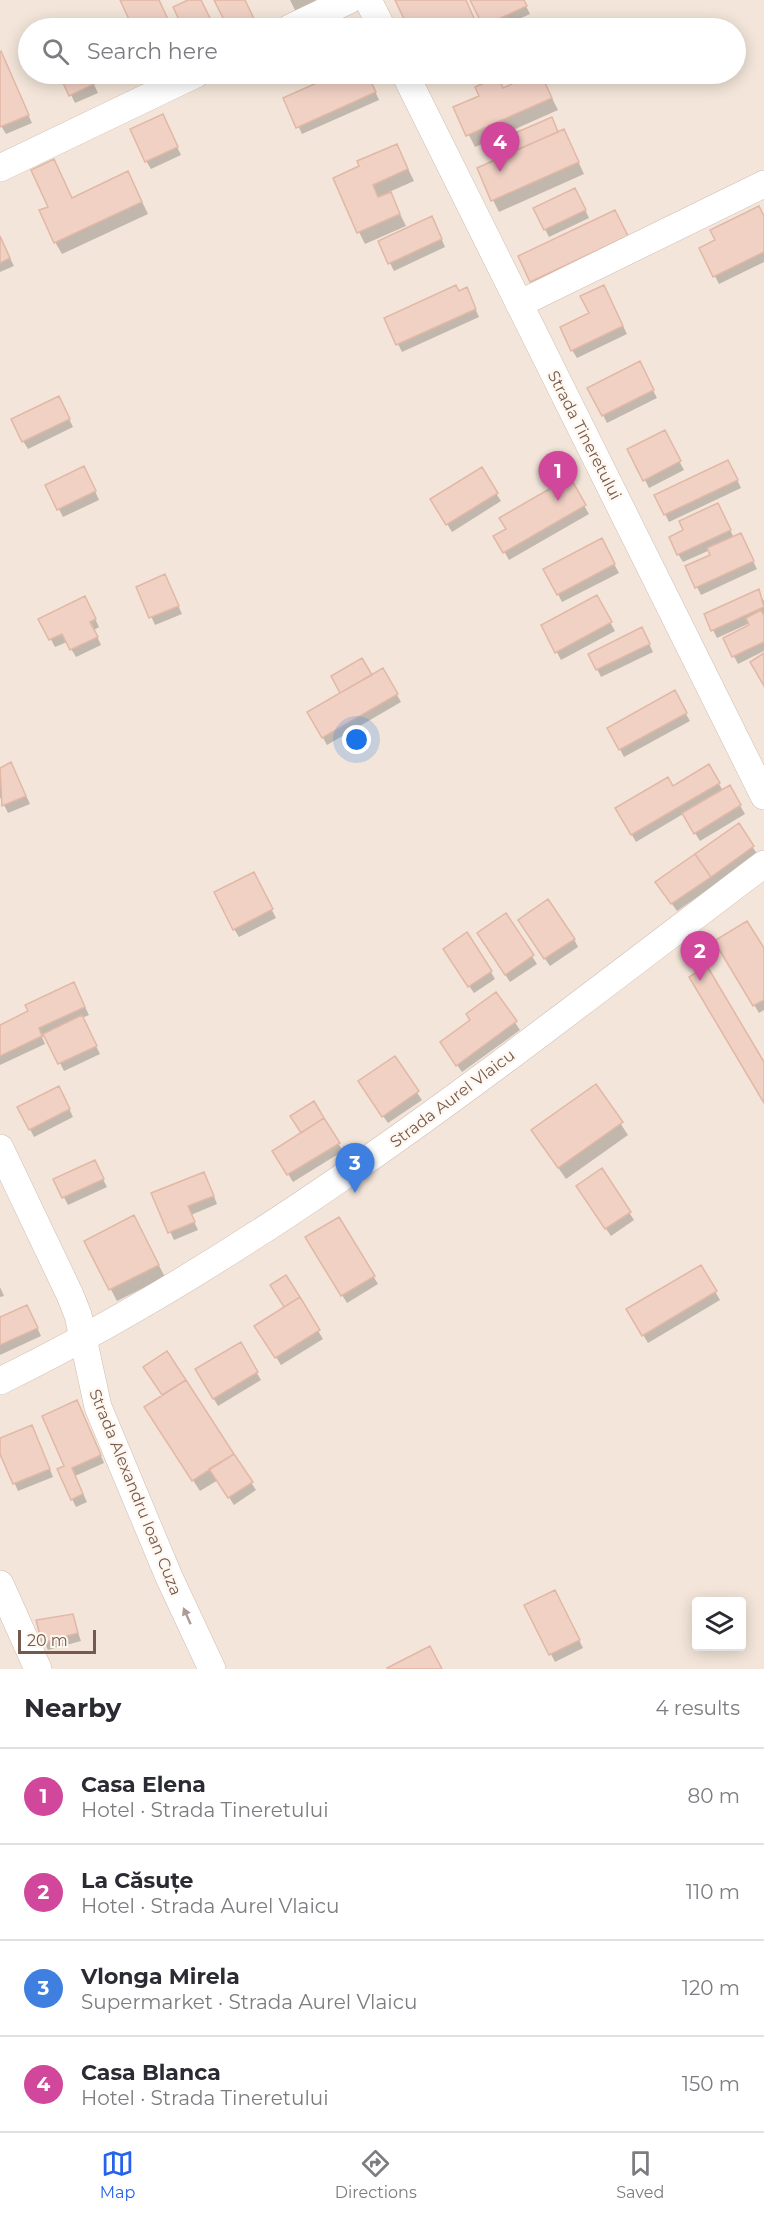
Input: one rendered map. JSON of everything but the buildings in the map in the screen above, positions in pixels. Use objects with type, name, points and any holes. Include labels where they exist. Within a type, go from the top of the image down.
[{"type":"street","points":[[311,18],[349,0]]},
{"type":"street","points":[[368,0],[377,18]]},
{"type":"street","points":[[0,168],[175,84]]},
{"type":"street","name":"Strada Tineretului","points":[[410,84],[764,796]]},
{"type":"street","points":[[519,304],[764,184]]},
{"type":"street","name":"Strada Aurel Vlaicu","points":[[0,1380],[84,1339],[191,1278],[346,1175],[764,864]]},
{"type":"street","name":"Strada Alexandru Ioan Cuza","points":[[0,1148],[70,1295],[84,1339],[87,1368],[98,1407],[170,1577],[212,1669]]},
{"type":"street","points":[[0,1584],[38,1669]]},
{"type":"shaded area","points":[[0,0],[764,0],[764,1669],[0,1669]]},
{"type":"place","name":"Casa Blanca","points":[[500,172]]},
{"type":"place","name":"Casa Elena","points":[[558,501]]},
{"type":"place","name":"La Căsuțe","points":[[700,981]]},
{"type":"place","name":"Vlonga Mirela","points":[[355,1193]]}]
